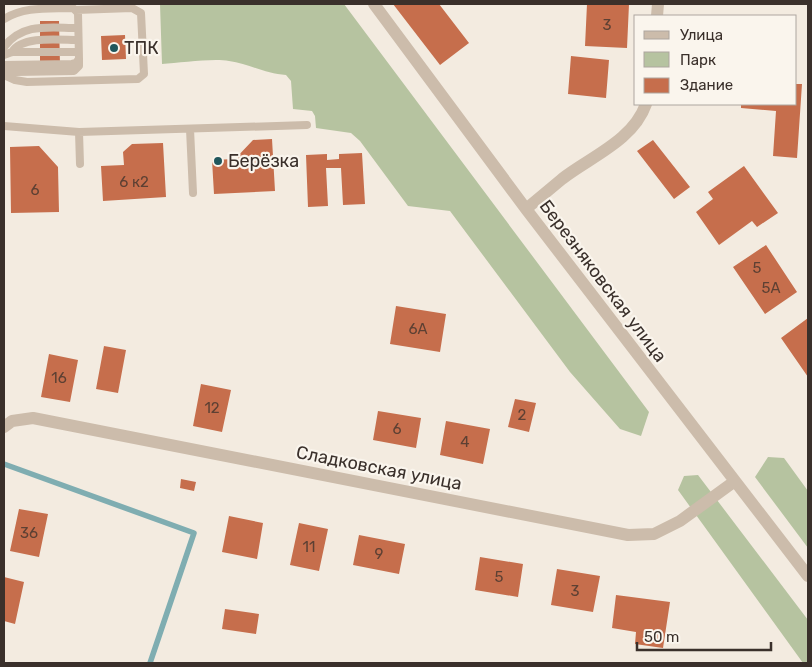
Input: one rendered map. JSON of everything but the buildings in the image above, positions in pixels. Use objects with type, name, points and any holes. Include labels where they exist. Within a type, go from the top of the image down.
[{"type":"street","name":"Березняковская улица","points":[[374,4],[526,209],[735,481],[806,570]]},
{"type":"street","points":[[526,209],[562,179],[614,143],[632,128],[645,105]]},
{"type":"street","name":"Сладковская улица","points":[[4,427],[12,421],[33,418],[628,535],[654,534],[680,520],[735,481]]},
{"type":"lane","points":[[4,19],[27,9],[132,8],[141,13],[144,74],[138,80],[27,82],[15,80],[4,75]]},
{"type":"lane","points":[[4,70],[16,72],[74,72],[79,66],[78,13],[76,10]]},
{"type":"lane","points":[[4,47],[16,34],[31,28],[78,28]]},
{"type":"lane","points":[[8,53],[18,45],[32,41],[78,40]]},
{"type":"lane","points":[[8,53],[78,55]]},
{"type":"lane","points":[[4,65],[72,64],[76,63],[78,55]]},
{"type":"lane","points":[[4,126],[79,132],[307,125]]},
{"type":"lane","points":[[190,129],[193,193]]},
{"type":"lane","points":[[79,132],[80,164]]},
{"type":"green space","points":[[160,4],[344,4],[649,412],[641,436],[620,429],[570,372],[450,211],[408,206],[360,141],[351,133],[316,128],[315,116],[312,111],[293,109],[291,81],[286,75],[222,60],[162,64]]},
{"type":"green space","points":[[768,457],[784,458],[808,491],[808,548],[755,477]]},
{"type":"green space","points":[[698,475],[808,620],[808,663],[803,663],[678,490],[684,476]]},
{"type":"waterway","points":[[4,464],[194,533],[150,663]]},
{"type":"place","name":"ТПК","points":[[114,48]]},
{"type":"place","name":"Берёзка","points":[[218,161]]}]
